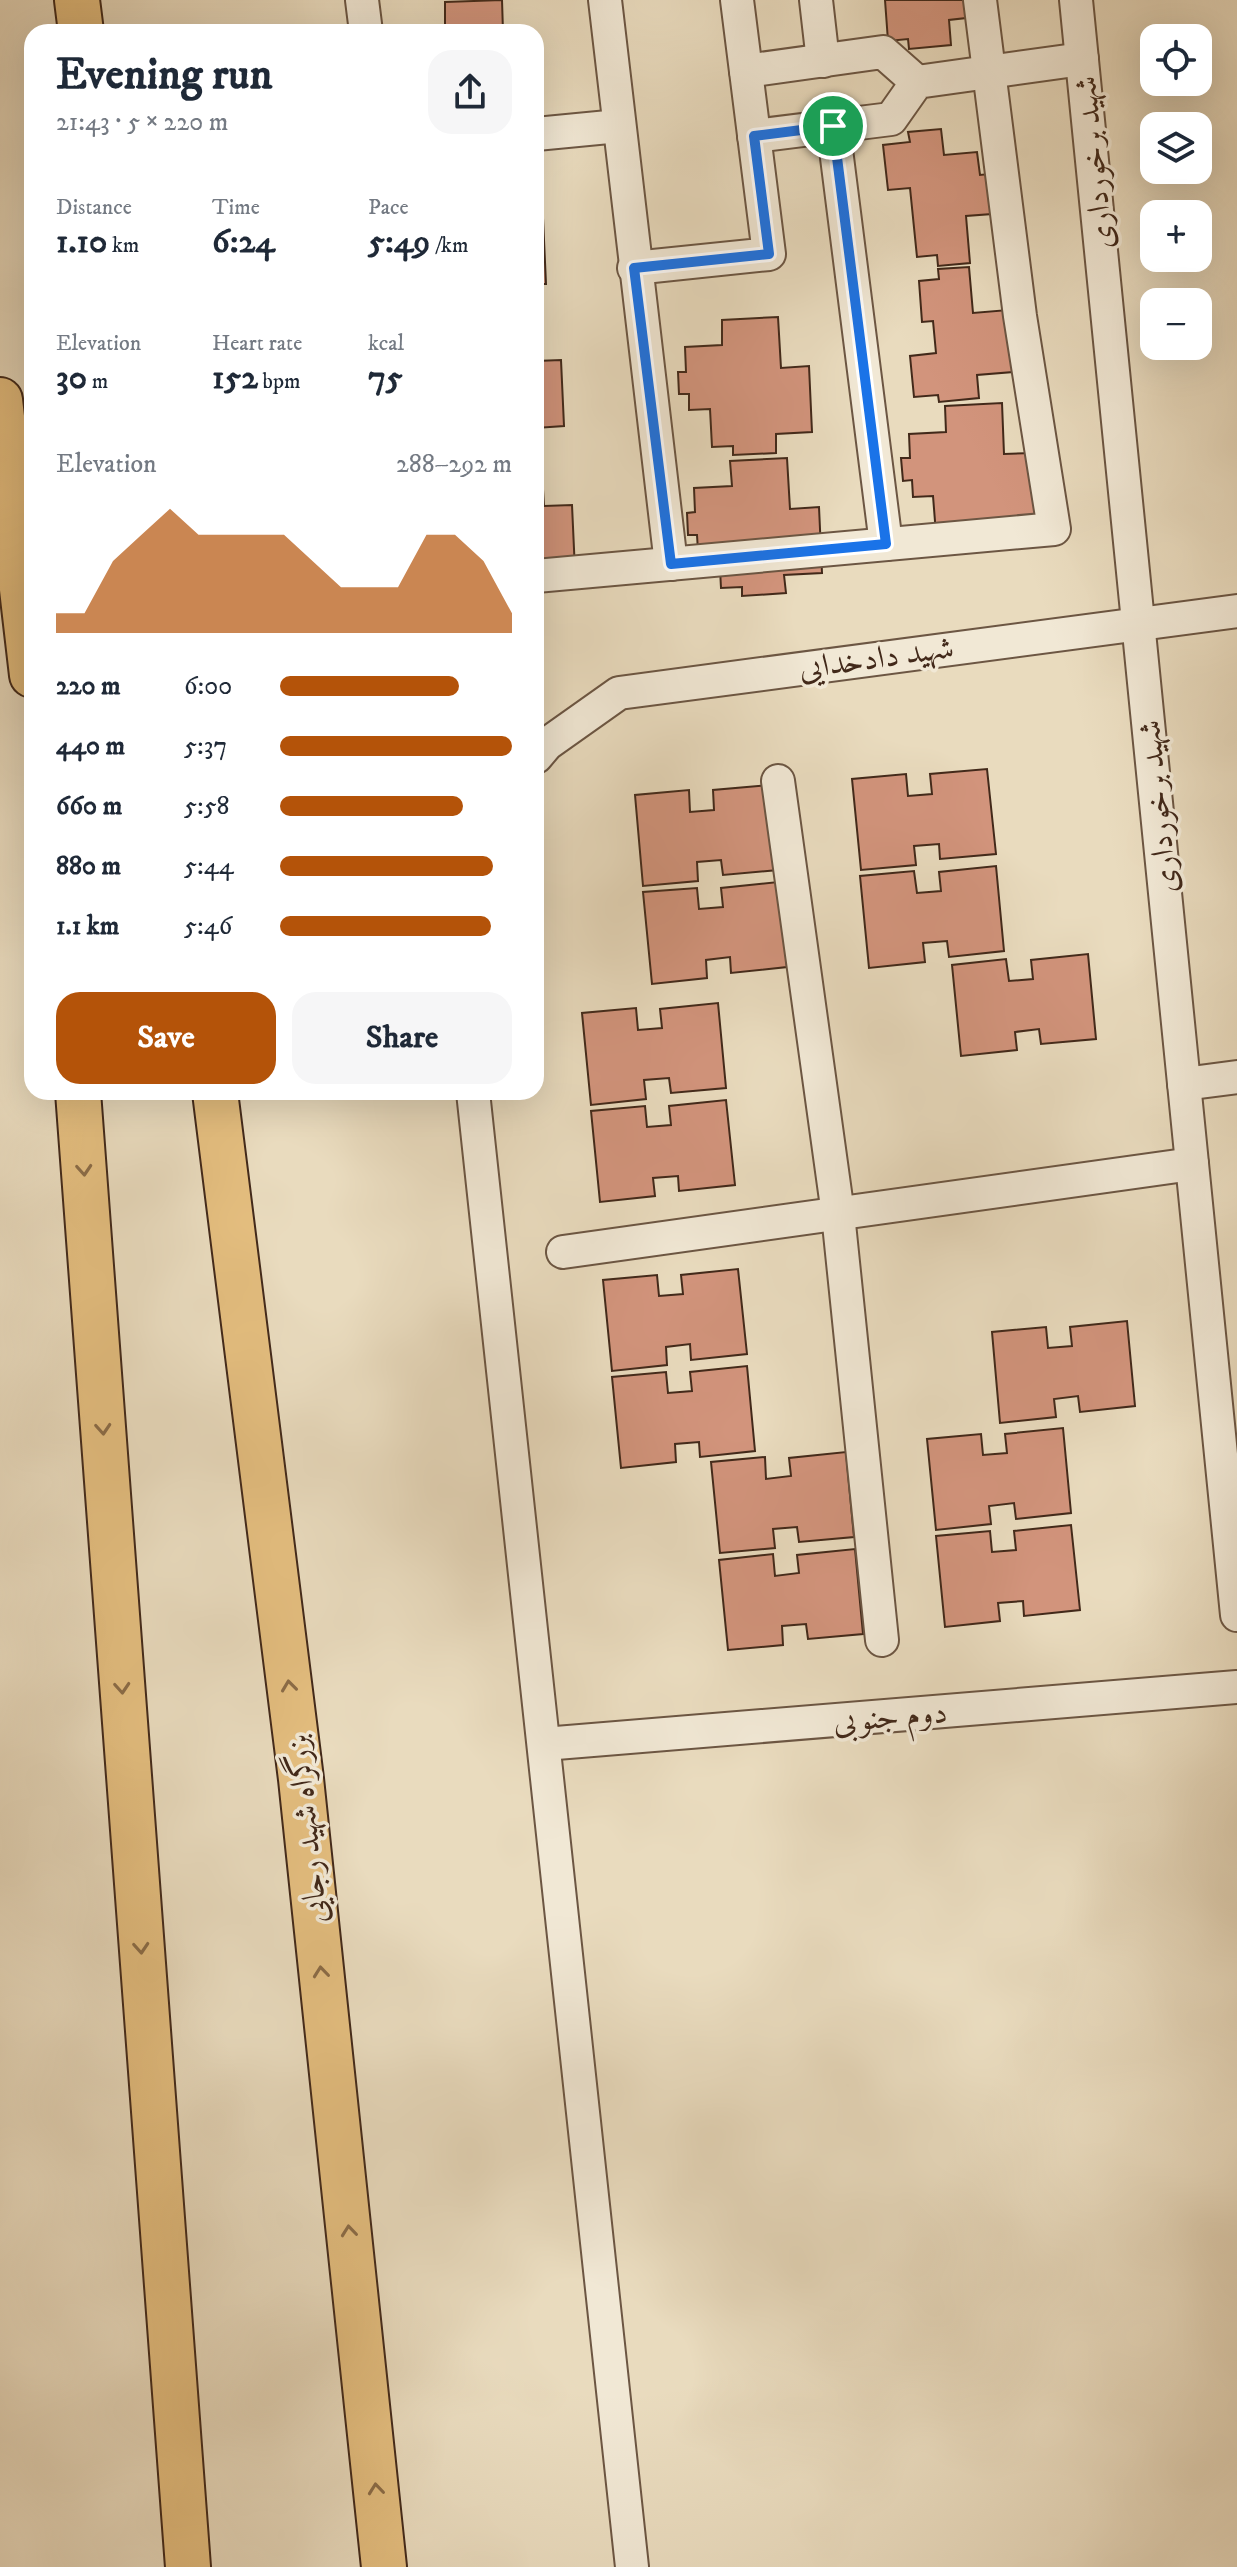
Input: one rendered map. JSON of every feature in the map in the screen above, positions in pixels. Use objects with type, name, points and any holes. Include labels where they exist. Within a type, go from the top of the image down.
[{"type":"highway","points":[[77,0],[80,24]]},
{"type":"highway","points":[[0,400],[24,606]]},
{"type":"highway","points":[[79,1100],[188,2567]]},
{"type":"highway","name":"بزرگراه شهید رجایی","points":[[216,1100],[301,1779],[384,2567]]},
{"type":"street","points":[[362,0],[365,24]]},
{"type":"street","points":[[605,0],[671,564]]},
{"type":"street","points":[[634,268],[769,254],[737,0]]},
{"type":"street","points":[[816,0],[823,61]]},
{"type":"street","points":[[544,575],[1054,529],[1020,316],[980,0]]},
{"type":"street","name":"شهید برخورداری","points":[[1076,0],[1237,1615]]},
{"type":"street","points":[[746,71],[883,52],[917,82]]},
{"type":"street","points":[[754,136],[891,119],[917,82],[1082,59]]},
{"type":"street","points":[[544,133],[619,126]]},
{"type":"street","points":[[833,126],[886,544]]},
{"type":"street","name":"شهید دادخدایی","points":[[544,748],[619,693],[1237,611]]},
{"type":"street","points":[[778,781],[838,1214],[882,1640]]},
{"type":"street","points":[[1184,1084],[1237,1077]]},
{"type":"street","points":[[474,1100],[632,2567]]},
{"type":"street","points":[[563,1252],[1192,1164]]},
{"type":"street","name":"دوم جنوبی","points":[[544,1744],[1237,1687]]},
{"type":"building","points":[[502,0],[503,24],[445,24],[445,2]]},
{"type":"building","points":[[885,0],[982,0],[984,16],[949,20],[951,45],[909,49],[908,39],[888,41]]},
{"type":"building","points":[[941,129],[944,155],[977,152],[980,175],[989,174],[992,214],[966,216],[970,263],[938,266],[937,255],[917,257],[910,188],[888,190],[883,145],[910,142],[908,132]]},
{"type":"building","points":[[544,240],[546,284],[544,284]]},
{"type":"building","points":[[969,267],[973,313],[1008,310],[1013,372],[977,375],[979,398],[939,402],[938,395],[914,397],[910,356],[936,353],[933,321],[922,322],[919,281],[939,279],[938,269]]},
{"type":"building","points":[[778,317],[781,368],[809,366],[812,432],[776,434],[776,453],[733,455],[733,446],[712,447],[710,409],[689,410],[689,394],[679,394],[678,372],[686,372],[685,347],[722,345],[722,320]]},
{"type":"building","points":[[561,360],[564,426],[544,427],[544,361]]},
{"type":"building","points":[[1002,403],[1004,454],[1033,453],[1036,519],[936,534],[933,496],[913,497],[912,480],[903,481],[901,458],[910,458],[909,434],[946,432],[945,406]]},
{"type":"building","points":[[787,458],[790,509],[819,507],[822,573],[784,575],[786,593],[742,596],[742,587],[721,588],[719,549],[698,551],[697,535],[688,535],[687,513],[695,512],[694,488],[732,486],[730,461]]},
{"type":"building","points":[[572,505],[575,571],[544,587],[544,506]]},
{"type":"building","points":[[987,769],[996,854],[940,859],[939,844],[914,846],[916,865],[861,870],[852,779],[906,774],[908,796],[932,794],[930,774]]},
{"type":"building","points":[[770,785],[778,870],[723,875],[721,860],[697,862],[698,881],[643,886],[635,795],[689,790],[690,812],[714,810],[713,790]]},
{"type":"building","points":[[996,866],[1004,951],[949,957],[947,941],[923,943],[925,962],[869,968],[860,876],[914,871],[917,893],[941,891],[939,872]]},
{"type":"building","points":[[778,882],[787,967],[731,973],[730,957],[706,960],[707,978],[652,984],[643,892],[697,888],[699,909],[723,907],[721,888]]},
{"type":"building","points":[[1088,954],[1096,1039],[1041,1044],[1039,1029],[1015,1032],[1017,1050],[961,1056],[952,965],[1006,959],[1009,981],[1033,979],[1031,960]]},
{"type":"building","points":[[718,1003],[726,1088],[671,1093],[669,1078],[644,1080],[646,1099],[591,1105],[582,1013],[636,1008],[638,1030],[662,1028],[660,1009]]},
{"type":"building","points":[[726,1100],[735,1185],[679,1191],[678,1176],[653,1178],[655,1196],[600,1202],[591,1111],[645,1106],[647,1127],[671,1125],[669,1106]]},
{"type":"building","points":[[738,1269],[747,1354],[691,1360],[690,1344],[666,1347],[667,1365],[612,1371],[603,1280],[657,1275],[659,1296],[683,1294],[681,1275]]},
{"type":"building","points":[[1127,1321],[1135,1406],[1080,1412],[1078,1396],[1054,1399],[1056,1417],[1000,1423],[992,1332],[1046,1327],[1048,1348],[1072,1346],[1070,1327]]},
{"type":"building","points":[[747,1366],[755,1451],[700,1457],[699,1442],[675,1444],[676,1462],[621,1468],[612,1377],[666,1372],[668,1393],[692,1391],[690,1372]]},
{"type":"building","points":[[1063,1428],[1071,1513],[1016,1519],[1014,1503],[989,1506],[991,1524],[936,1530],[927,1439],[981,1434],[983,1455],[1007,1453],[1005,1434]]},
{"type":"building","points":[[846,1452],[854,1537],[799,1542],[797,1527],[773,1529],[775,1548],[720,1553],[711,1462],[765,1457],[766,1479],[791,1476],[789,1458]]},
{"type":"building","points":[[1071,1525],[1080,1610],[1024,1616],[1023,1601],[998,1603],[1000,1621],[945,1627],[936,1536],[990,1531],[992,1552],[1016,1550],[1014,1531]]},
{"type":"building","points":[[855,1549],[863,1634],[808,1639],[806,1624],[782,1626],[783,1645],[728,1650],[719,1560],[773,1554],[775,1576],[799,1573],[797,1555]]},
{"type":"route","points":[[833,126],[886,544],[671,564],[634,268],[769,254],[754,136],[833,126]]}]
